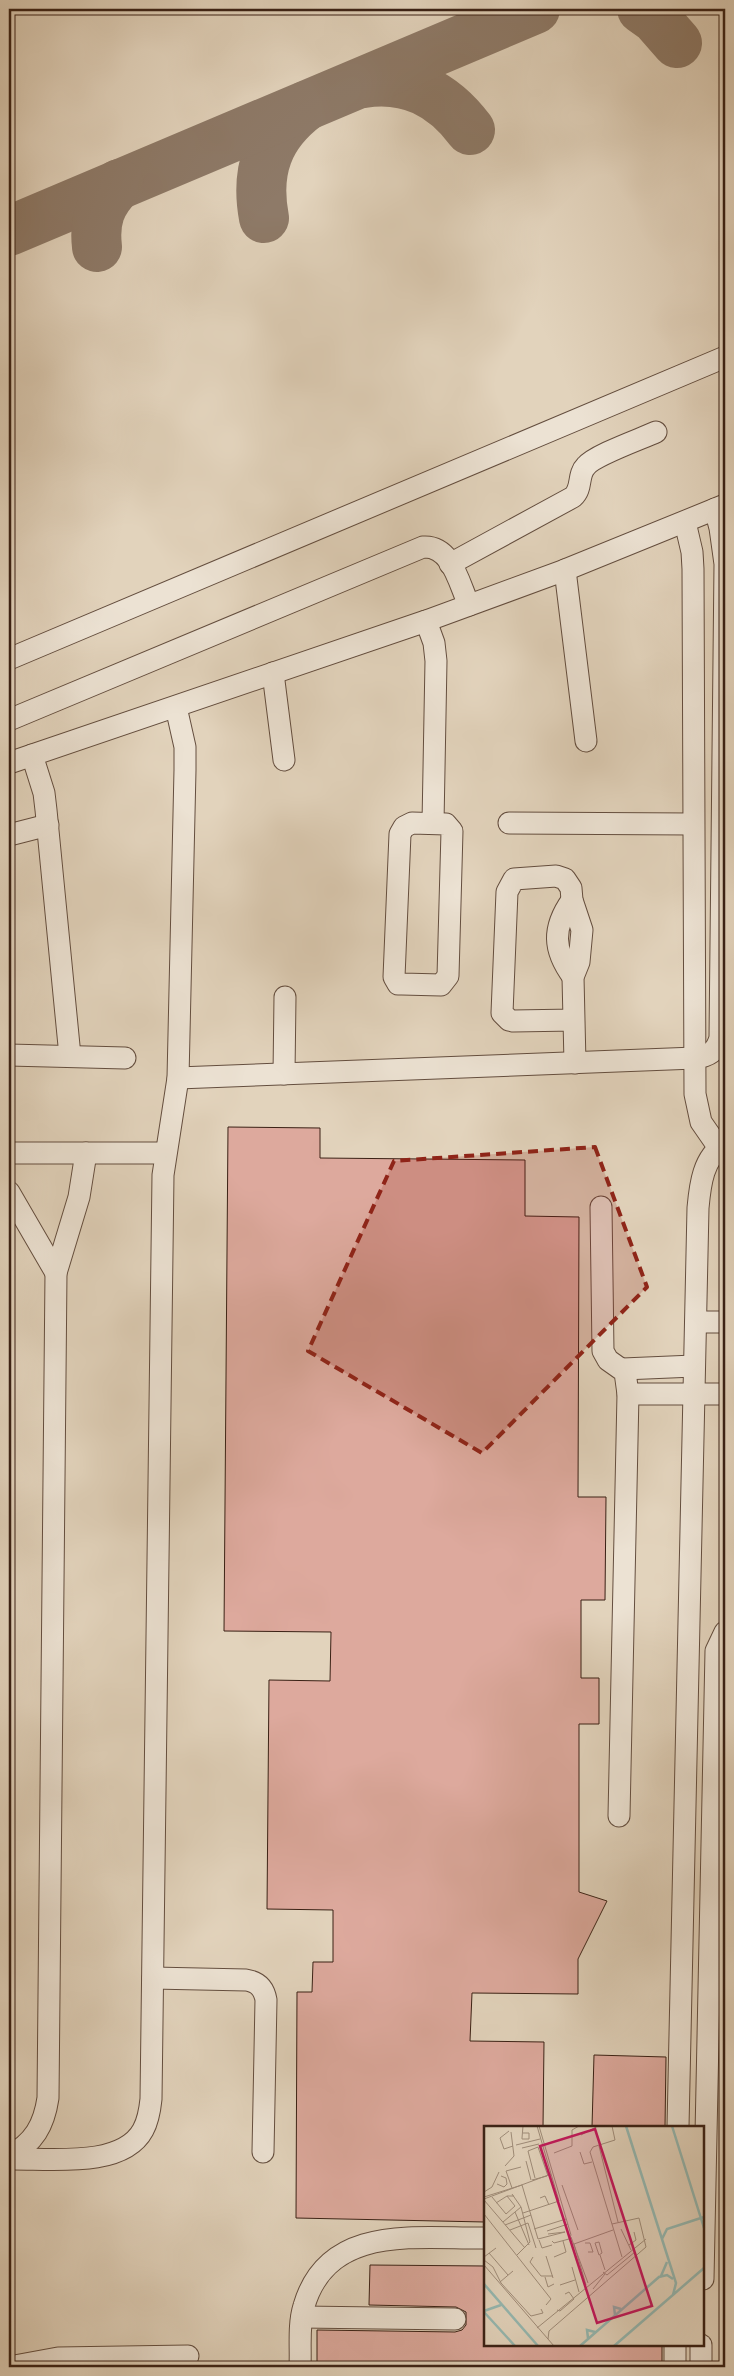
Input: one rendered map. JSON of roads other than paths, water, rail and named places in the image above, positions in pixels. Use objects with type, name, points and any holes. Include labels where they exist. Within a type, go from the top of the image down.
[{"type":"street","points":[[9,658],[725,357]]},
{"type":"street","points":[[450,564],[573,497],[579,489],[582,471],[591,461],[656,432]]},
{"type":"street","points":[[9,763],[426,621],[565,570],[720,507],[724,564],[720,1038],[713,1052],[706,1056],[695,1058],[178,1078]]},
{"type":"street","points":[[678,2126],[693,1394],[699,1196],[705,1168],[722,1146],[705,1130],[697,1111],[692,824],[692,569],[691,545],[685,522]]},
{"type":"street","points":[[9,720],[417,549],[434,548],[446,556],[469,605]]},
{"type":"street","points":[[565,570],[586,741]]},
{"type":"street","points":[[426,621],[434,643],[436,661],[433,824]]},
{"type":"street","points":[[273,673],[284,760]]},
{"type":"street","points":[[9,2157],[98,2158],[117,2153],[133,2144],[143,2130],[151,2100],[163,1174],[178,1078],[185,770],[184,747],[176,707]]},
{"type":"street","points":[[32,755],[44,793],[70,1056]]},
{"type":"street","points":[[509,823],[692,824]]},
{"type":"street","points":[[408,824],[433,824],[446,824],[452,831],[448,976],[445,982],[437,986],[398,984],[394,977],[400,834],[408,824]]},
{"type":"street","points":[[9,835],[48,825]]},
{"type":"street","points":[[574,1020],[513,1020],[505,1017],[501,1009],[506,892],[510,883],[518,878],[561,877],[565,879],[571,888],[572,900],[561,918],[557,939],[559,952],[573,977],[574,1020],[575,1063]]},
{"type":"street","points":[[284,1074],[285,997]]},
{"type":"street","points":[[9,1055],[125,1058]]},
{"type":"street","points":[[9,1153],[165,1153]]},
{"type":"street","points":[[9,2157],[22,2149],[33,2138],[45,2114],[48,2098],[56,1273],[79,1197],[86,1153]]},
{"type":"street","points":[[9,1192],[56,1273]]},
{"type":"street","points":[[601,1207],[603,1351],[608,1360],[623,1369],[694,1366]]},
{"type":"street","points":[[696,1322],[725,1322]]},
{"type":"street","points":[[619,1816],[628,1394],[627,1378],[623,1369]]},
{"type":"street","points":[[628,1394],[725,1394]]},
{"type":"street","points":[[704,2231],[708,2040],[717,1989],[716,1650],[725,1632]]},
{"type":"street","points":[[153,1978],[246,1980],[252,1981],[262,1988],[266,2000],[262,2152]]},
{"type":"street","points":[[680,1990],[717,1989]]},
{"type":"street","points":[[708,2040],[725,2021]]},
{"type":"street","points":[[300,2367],[302,2317],[308,2294],[322,2272],[341,2254],[356,2247],[389,2239],[484,2238]]},
{"type":"street","points":[[302,2317],[455,2318]]},
{"type":"street","points":[[675,2346],[675,2367]]},
{"type":"street","points":[[701,2346],[701,2367]]},
{"type":"street","points":[[9,2367],[58,2358],[188,2356]]}]
